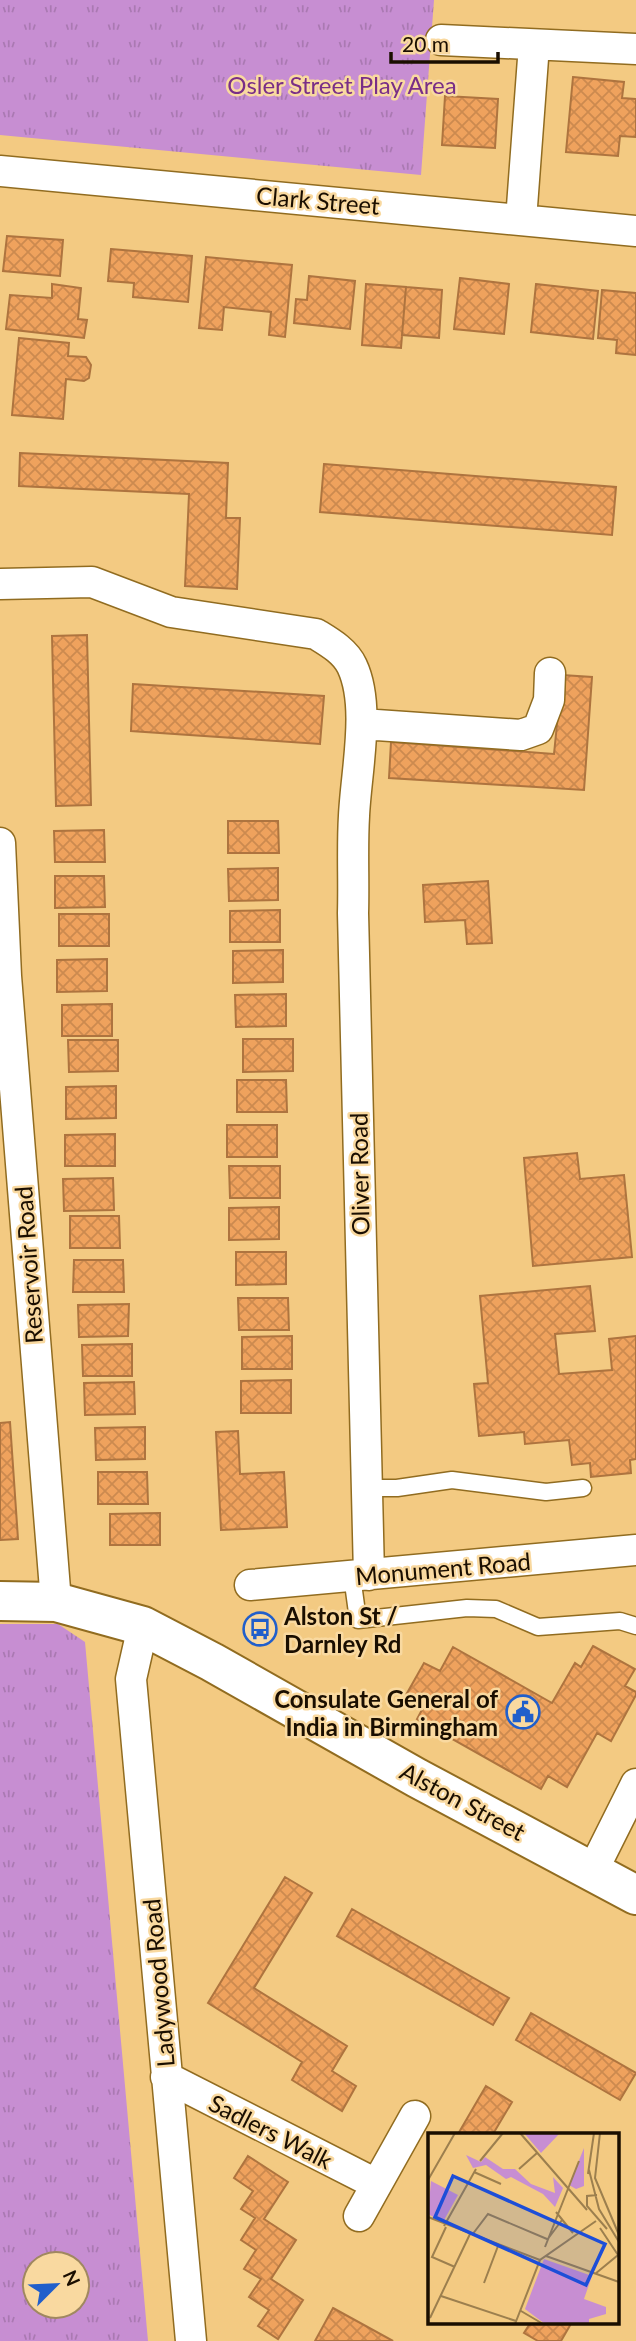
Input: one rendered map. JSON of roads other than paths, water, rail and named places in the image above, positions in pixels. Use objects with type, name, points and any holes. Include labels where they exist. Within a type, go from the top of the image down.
[{"type":"main road","points":[[0,1601],[56,1602],[143,1626]]},
{"type":"main road","name":"Alston Street","points":[[143,1626],[417,1778],[636,1895]]},
{"type":"street","points":[[441,40],[636,49]]},
{"type":"street","points":[[521,220],[534,45]]},
{"type":"street","name":"Clark Street","points":[[0,171],[636,232]]},
{"type":"street","name":"Oliver Road","points":[[0,583],[92,582],[172,612],[316,634],[335,646],[351,663],[361,689],[362,724],[356,773],[354,914],[366,1488],[360,1575]]},
{"type":"street","points":[[362,724],[521,734],[538,729],[549,700],[550,673]]},
{"type":"street","name":"Reservoir Road","points":[[0,843],[3,976],[56,1602]]},
{"type":"street","name":"Monument Road","points":[[250,1585],[636,1550]]},
{"type":"street","name":"Ladywood Road","points":[[143,1626],[131,1679],[191,2341]]},
{"type":"street","points":[[593,1870],[636,1784]]},
{"type":"street","name":"Sadlers Walk","points":[[166,2077],[376,2185]]},
{"type":"street","points":[[359,2216],[415,2116]]},
{"type":"lane","points":[[366,1488],[397,1488],[452,1480],[546,1492],[583,1488]]},
{"type":"lane","points":[[360,1575],[358,1620],[467,1608],[496,1609],[538,1627],[620,1621],[636,1626]]},
{"type":"place","name":"Alston St / Darnley Rd","points":[[260,1629]]},
{"type":"place","name":"Consulate General of India in Birmingham","points":[[523,1712]]},
{"type":"park label","name":"Osler Street Play Area","points":[[342,84]]}]
